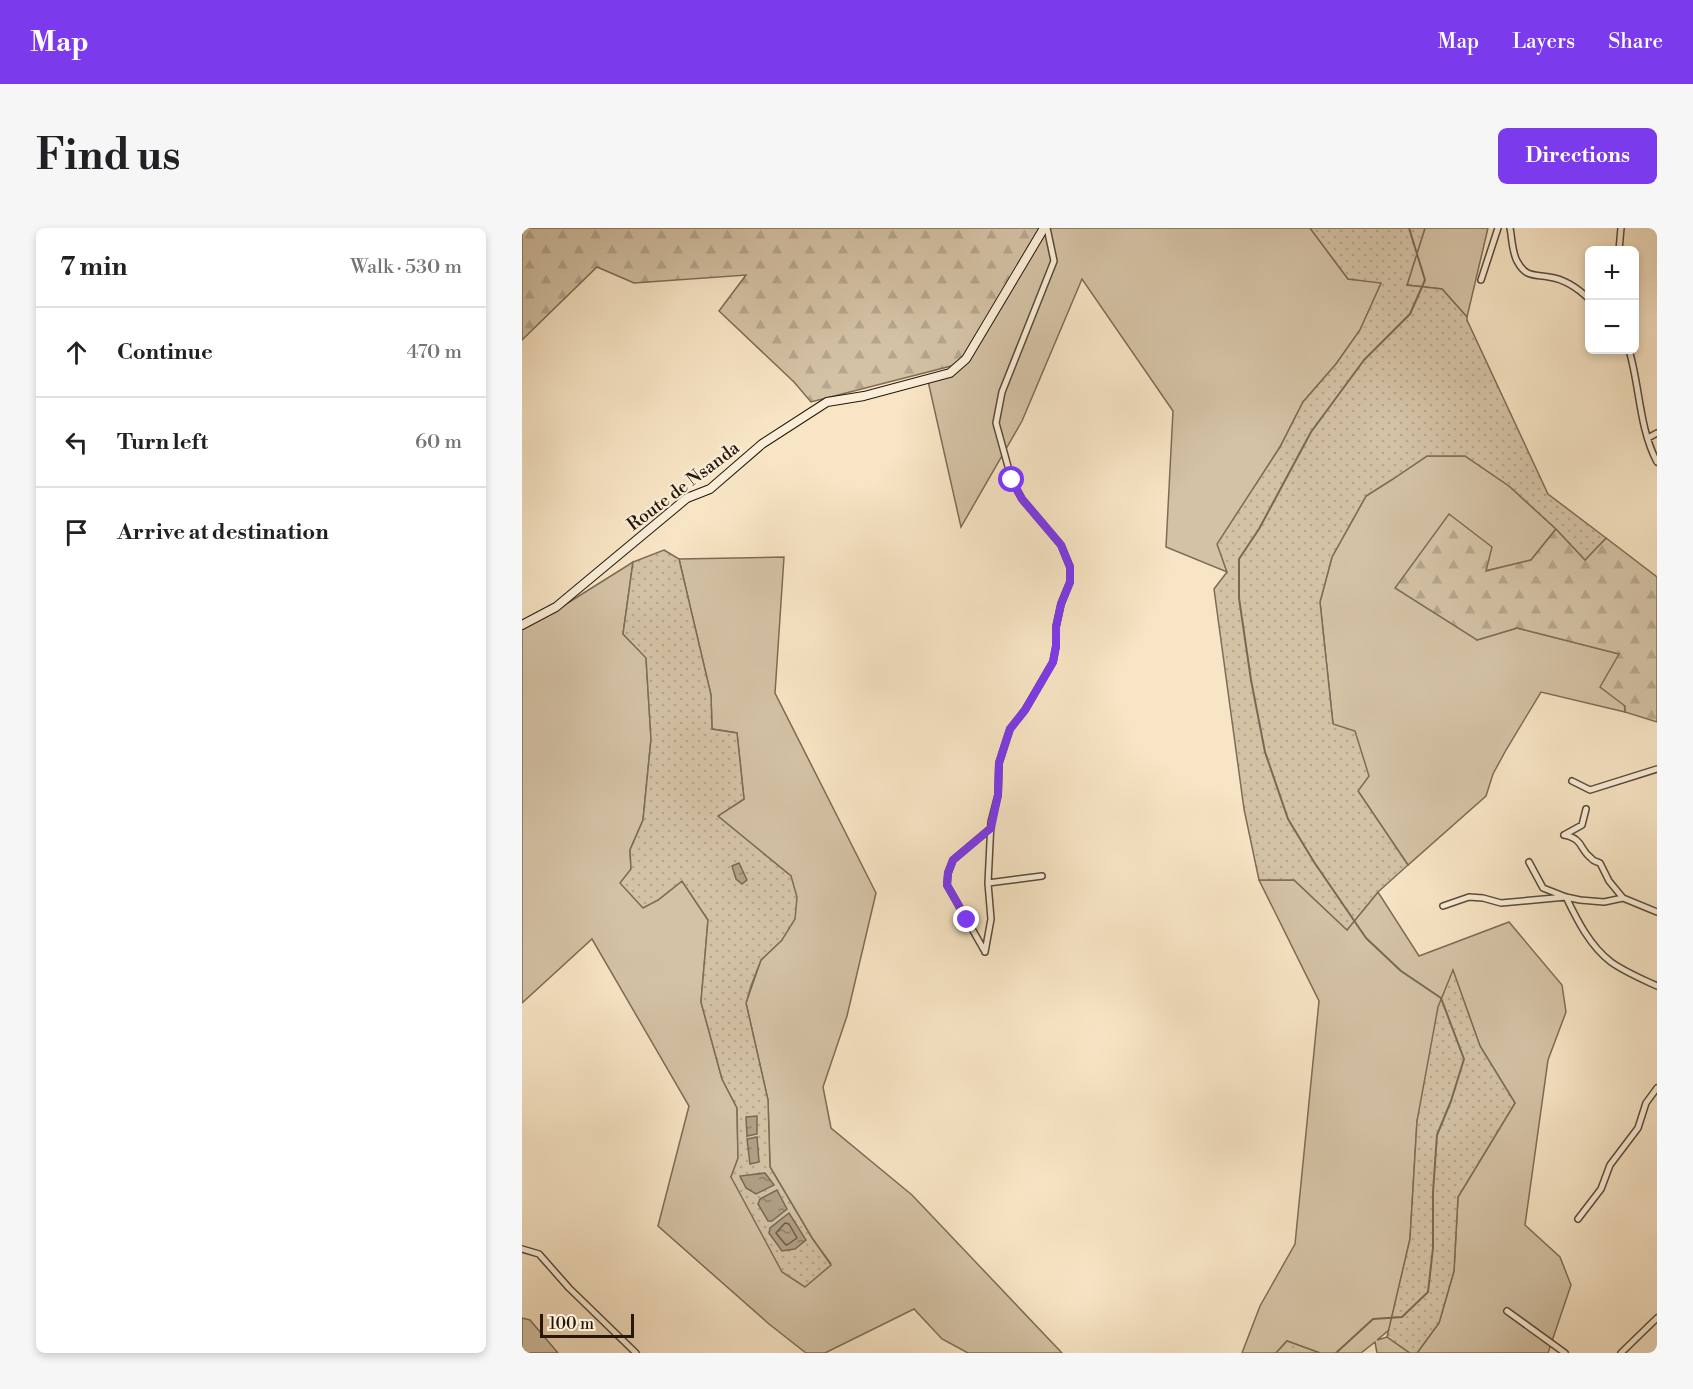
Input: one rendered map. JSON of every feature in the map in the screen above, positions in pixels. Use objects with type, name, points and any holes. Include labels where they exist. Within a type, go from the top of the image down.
[{"type":"street","name":"Route de Nsanda","points":[[522,625],[556,607],[687,498],[710,489],[762,444],[827,402],[864,396],[950,373],[966,359],[1046,228]]},
{"type":"street","points":[[991,828],[953,860],[948,873],[947,885],[985,952],[991,919],[988,883],[991,828],[998,795],[999,763],[1010,729],[1040,687],[1053,662],[1056,627],[1061,604],[1070,582],[1070,567],[1061,545],[1022,499],[1012,480],[996,423],[1002,392],[1054,261],[1046,228]]},
{"type":"street","points":[[1481,280],[1498,228]]},
{"type":"street","points":[[1510,228],[1516,260],[1528,273],[1535,277],[1549,277],[1572,285],[1585,294]]},
{"type":"street","points":[[1619,246],[1621,228]]},
{"type":"street","points":[[1630,354],[1648,438],[1657,462]]},
{"type":"street","points":[[1648,438],[1657,434]]},
{"type":"street","points":[[1572,781],[1590,790],[1657,769]]},
{"type":"street","points":[[1586,809],[1582,825],[1564,835],[1572,836],[1580,842],[1590,858],[1600,863],[1609,881],[1623,898],[1657,912]]},
{"type":"street","points":[[1530,861],[1543,888],[1580,900],[1604,902],[1623,898]]},
{"type":"street","points":[[988,883],[1041,876]]},
{"type":"street","points":[[1443,906],[1469,897],[1501,903],[1566,897]]},
{"type":"street","points":[[1566,897],[1592,944],[1603,955],[1624,970],[1657,986]]},
{"type":"street","points":[[1578,1219],[1601,1189],[1610,1165],[1638,1128],[1646,1102],[1657,1088]]},
{"type":"street","points":[[522,1249],[539,1254],[569,1288],[636,1353]]},
{"type":"street","points":[[1508,1311],[1565,1353]]},
{"type":"street","points":[[1621,1353],[1657,1318]]},
{"type":"green space","points":[[522,228],[1040,228],[959,364],[811,402],[794,382],[719,311],[746,275],[634,283],[597,267],[522,340]]},
{"type":"green space","points":[[1048,228],[1310,228],[1348,279],[1382,282],[1360,330],[1336,364],[1303,402],[1280,447],[1218,544],[1227,572],[1166,547],[1173,411],[1082,279],[1022,421],[961,527],[928,381],[951,376],[970,360]]},
{"type":"green space","points":[[1310,228],[1425,228],[1407,285],[1442,289],[1467,317],[1548,494],[1606,538],[1585,560],[1556,529],[1509,486],[1465,456],[1427,456],[1366,496],[1332,557],[1320,602],[1333,724],[1355,731],[1369,776],[1358,791],[1408,865],[1378,892],[1347,930],[1294,880],[1259,880],[1244,809],[1214,589],[1227,572],[1217,544],[1280,447],[1303,402],[1336,364],[1360,330],[1381,283],[1348,279]]},
{"type":"green space","points":[[1425,228],[1488,228],[1467,317],[1442,289],[1407,285]]},
{"type":"green space","points":[[1427,456],[1465,456],[1509,486],[1556,529],[1531,560],[1485,571],[1449,514],[1477,640],[1517,628],[1620,654],[1625,712],[1541,692],[1493,774],[1486,796],[1408,865],[1358,791],[1333,724],[1320,602],[1332,557],[1366,496]]},
{"type":"green space","points":[[1449,514],[1492,547],[1486,571],[1531,560],[1556,529],[1585,560],[1606,538],[1657,577],[1657,722],[1625,712],[1625,706],[1600,687],[1619,654],[1517,628],[1477,640],[1395,588]]},
{"type":"green space","points":[[664,550],[679,559],[711,695],[712,729],[737,733],[744,799],[718,816],[791,876],[797,897],[795,919],[782,940],[761,960],[746,1003],[768,1100],[770,1167],[812,1238],[831,1265],[805,1287],[782,1272],[731,1177],[738,1158],[737,1108],[722,1079],[701,1002],[708,920],[682,881],[658,900],[643,908],[620,883],[631,869],[630,850],[643,820],[651,739],[646,658],[623,634],[633,562]]},
{"type":"green space","points":[[784,557],[775,693],[876,893],[847,1016],[823,1087],[831,1128],[912,1195],[1062,1353],[968,1353],[942,1339],[914,1309],[825,1353],[806,1353],[769,1324],[658,1226],[689,1106],[592,939],[522,1003],[522,628],[563,606],[633,562],[623,634],[646,657],[651,739],[643,820],[630,850],[631,869],[658,900],[682,881],[708,920],[701,1002],[722,1079],[737,1108],[738,1159],[731,1177],[831,1264],[812,1238],[770,1167],[768,1100],[746,1003],[761,960],[782,940],[791,876],[717,816],[744,799],[737,733],[712,729],[711,695],[679,559]]},
{"type":"green space","points":[[1259,880],[1294,880],[1347,930],[1378,892],[1419,956],[1509,922],[1562,985],[1566,1012],[1548,1060],[1525,1225],[1560,1257],[1571,1285],[1548,1353],[1417,1353],[1439,1323],[1454,1271],[1458,1197],[1515,1103],[1480,1046],[1453,971],[1417,1121],[1410,1239],[1389,1330],[1377,1340],[1387,1337],[1410,1353],[1377,1353],[1375,1342],[1361,1353],[1320,1353],[1287,1341],[1276,1353],[1242,1353],[1260,1306],[1295,1244],[1319,1001]]},
{"type":"green space","points":[[1453,970],[1480,1046],[1515,1103],[1458,1197],[1454,1271],[1439,1323],[1417,1353],[1410,1353],[1387,1337],[1410,1239],[1417,1121],[1438,1007]]},
{"type":"green space","points":[[522,1318],[530,1320],[558,1353],[522,1353]]},
{"type":"green space","points":[[1287,1341],[1320,1353],[1276,1353]]},
{"type":"water","points":[[739,863],[747,880],[742,884],[736,879],[732,866]]},
{"type":"water","points":[[757,1116],[757,1134],[747,1136],[746,1117]]},
{"type":"water","points":[[757,1137],[759,1162],[750,1164],[747,1139]]},
{"type":"water","points":[[765,1173],[774,1185],[756,1194],[746,1188],[740,1176]]},
{"type":"water","points":[[777,1190],[787,1209],[772,1221],[768,1221],[758,1204],[760,1199]]},
{"type":"water","points":[[789,1213],[806,1240],[795,1249],[782,1251],[769,1233],[770,1228]]},
{"type":"waterway","points":[[1336,1353],[1373,1319],[1402,1317],[1428,1292],[1433,1248],[1433,1192],[1437,1135],[1451,1101],[1464,1059],[1441,998],[1401,971],[1366,938],[1314,862],[1288,819],[1265,752],[1251,680],[1239,598],[1239,559],[1259,529],[1311,432],[1364,360],[1410,314],[1425,280],[1409,228]]},
{"type":"route","points":[[967,920],[947,885],[948,873],[953,860],[991,828],[998,795],[999,763],[1006,741],[1010,729],[1040,687],[1053,662],[1056,627],[1061,604],[1070,582],[1070,567],[1061,545],[1022,499],[1012,480]]}]
